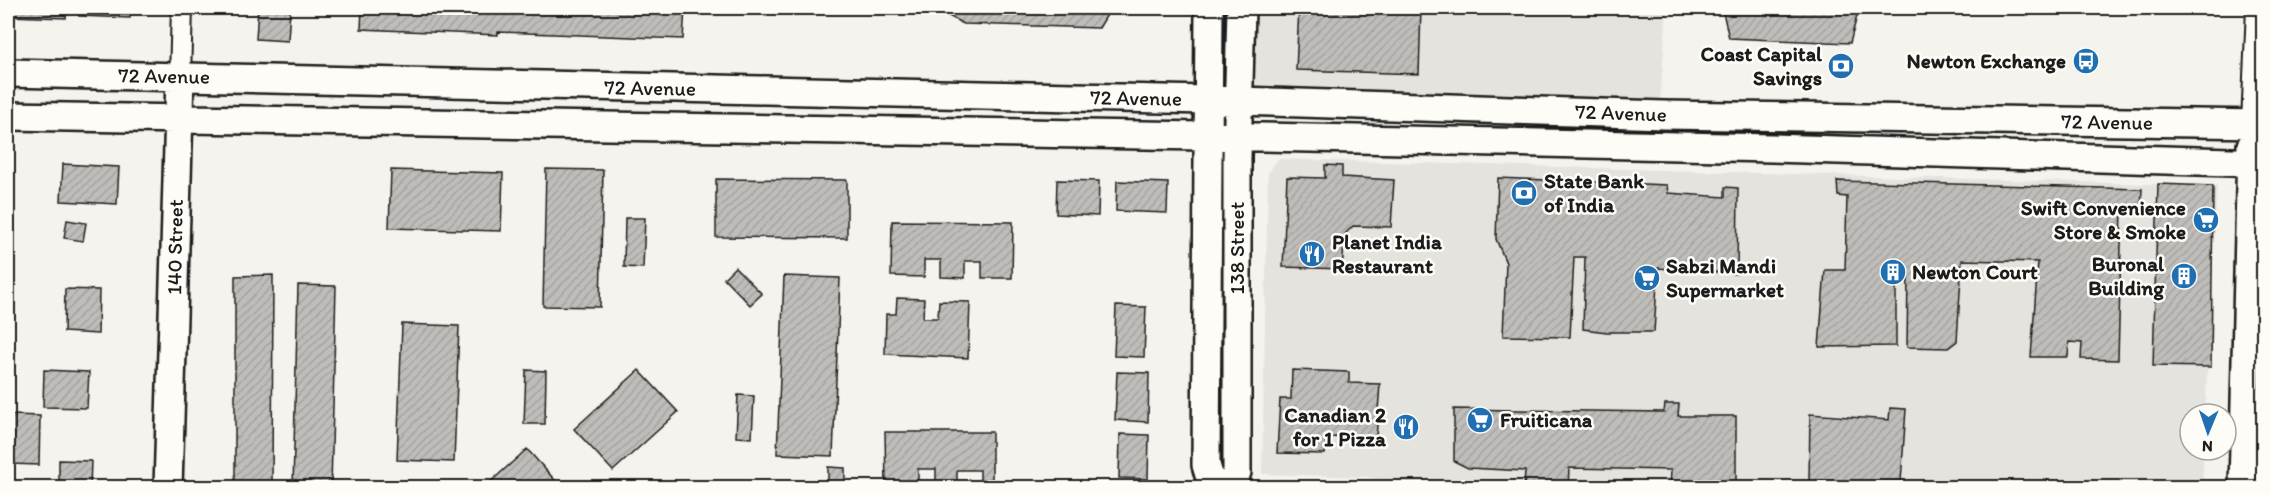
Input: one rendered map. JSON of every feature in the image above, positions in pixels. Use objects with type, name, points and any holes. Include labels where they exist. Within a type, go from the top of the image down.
[{"type":"main road","name":"138 Street","points":[[1209,8],[1206,465],[1213,488]]},
{"type":"main road","name":"138 Street","points":[[1230,488],[1237,472],[1238,137],[1241,8]]},
{"type":"main road","name":"72 Avenue","points":[[8,73],[1207,100],[1676,115],[2258,124]]},
{"type":"main road","name":"140 Street","points":[[168,488],[180,77]]},
{"type":"main road","name":"72 Avenue","points":[[8,116],[1207,136],[1749,148],[2257,163]]},
{"type":"main road","points":[[2243,488],[2258,124]]},
{"type":"street","name":"140 Street","points":[[180,77],[182,8]]},
{"type":"street","points":[[2257,8],[2258,124]]},
{"type":"shaded area","points":[[1255,8],[1667,8],[1660,102],[1251,97]]},
{"type":"shaded area","points":[[1278,159],[2217,186],[2206,402],[2178,402],[2178,462],[2203,462],[2202,487],[1422,488],[1367,477],[1262,474],[1268,173]]},
{"type":"building","points":[[8,8],[67,8],[66,18],[8,16]]},
{"type":"building","points":[[79,8],[131,8],[130,18],[79,16]]},
{"type":"building","points":[[258,8],[290,8],[288,41],[256,39]]},
{"type":"building","points":[[362,8],[685,8],[683,39],[361,29]]},
{"type":"building","points":[[947,8],[1111,8],[1099,28],[963,24],[947,15]]},
{"type":"building","points":[[1299,8],[1421,8],[1419,74],[1296,70]]},
{"type":"building","points":[[1722,8],[1859,8],[1850,43],[1729,38]]},
{"type":"building","points":[[63,164],[119,167],[117,204],[61,201]]},
{"type":"building","points":[[1325,165],[1342,166],[1342,177],[1394,180],[1391,227],[1353,226],[1345,234],[1342,269],[1283,267],[1287,177],[1325,178]]},
{"type":"building","points":[[546,169],[603,170],[600,307],[543,306]]},
{"type":"building","points":[[391,170],[503,173],[501,231],[389,228]]},
{"type":"building","points":[[1498,178],[1667,185],[1668,193],[1725,197],[1725,187],[1738,188],[1737,274],[1658,268],[1654,332],[1607,332],[1583,329],[1585,257],[1574,257],[1570,337],[1503,336],[1506,263],[1496,239]]},
{"type":"building","points":[[716,179],[847,180],[847,238],[716,237]]},
{"type":"building","points":[[1057,180],[1099,181],[1098,216],[1056,214]]},
{"type":"building","points":[[1117,181],[1168,183],[1167,213],[1116,211]]},
{"type":"building","name":"Newton Court","points":[[1837,181],[2142,189],[2141,209],[2122,208],[2118,360],[2081,359],[2082,343],[2069,342],[2068,357],[2031,357],[2038,262],[1962,260],[1957,341],[1948,348],[1907,347],[1908,273],[1896,274],[1896,346],[1819,347],[1825,270],[1845,270],[1847,197],[1838,196]]},
{"type":"building","name":"Buronal Building","points":[[2158,184],[2213,186],[2211,367],[2153,366]]},
{"type":"building","points":[[625,218],[645,218],[643,268],[624,267]]},
{"type":"building","points":[[67,220],[86,223],[83,241],[64,238]]},
{"type":"building","points":[[892,221],[1013,222],[1012,278],[982,278],[982,261],[965,261],[965,278],[941,277],[941,260],[924,260],[924,277],[891,276]]},
{"type":"building","points":[[735,267],[762,294],[750,305],[724,278]]},
{"type":"building","points":[[273,275],[272,488],[235,488],[235,276]]},
{"type":"building","points":[[784,276],[840,278],[833,456],[777,454]]},
{"type":"building","points":[[298,285],[336,286],[331,488],[293,488]]},
{"type":"building","points":[[65,289],[99,290],[98,334],[64,332]]},
{"type":"building","points":[[897,298],[924,299],[923,318],[938,318],[939,301],[970,302],[968,358],[885,354],[886,314],[896,314]]},
{"type":"building","points":[[1116,306],[1146,307],[1144,357],[1114,356]]},
{"type":"building","points":[[402,324],[459,326],[454,462],[397,460]]},
{"type":"building","points":[[44,370],[89,372],[87,408],[43,407]]},
{"type":"building","points":[[526,370],[546,371],[545,424],[524,424]]},
{"type":"building","points":[[639,370],[678,412],[613,471],[574,429]]},
{"type":"building","points":[[1292,370],[1349,372],[1349,383],[1380,384],[1376,438],[1326,437],[1325,454],[1277,453],[1280,399],[1291,399]]},
{"type":"building","points":[[1117,372],[1149,373],[1148,422],[1115,420]]},
{"type":"building","points":[[738,395],[754,396],[752,438],[736,437]]},
{"type":"building","points":[[1665,404],[1679,404],[1678,416],[1736,416],[1736,488],[1670,488],[1671,470],[1569,468],[1568,488],[1524,488],[1525,471],[1468,468],[1454,461],[1454,409],[1664,412]]},
{"type":"building","points":[[1890,408],[1906,409],[1901,482],[1809,481],[1810,414],[1889,420]]},
{"type":"building","points":[[12,415],[40,416],[39,465],[10,464]]},
{"type":"building","points":[[885,432],[992,432],[992,488],[980,488],[980,470],[957,470],[957,487],[936,487],[936,469],[918,469],[918,486],[886,486]]},
{"type":"building","points":[[1120,434],[1149,435],[1148,479],[1119,478]]},
{"type":"building","points":[[527,449],[562,488],[489,488],[487,485]]},
{"type":"building","points":[[59,460],[91,461],[90,488],[59,488]]},
{"type":"building","points":[[828,467],[845,468],[845,488],[828,488]]},
{"type":"place","name":"Newton Exchange","points":[[2086,61]]},
{"type":"place","name":"Coast Capital Savings","points":[[1841,66]]},
{"type":"place","name":"State Bank of India","points":[[1524,193]]},
{"type":"place","name":"Swift Convenience Store & Smoke","points":[[2206,220]]},
{"type":"place","name":"Planet India Restaurant","points":[[1312,254]]},
{"type":"place","name":"Newton Court","points":[[1893,272]]},
{"type":"place","name":"Buronal Building","points":[[2184,276]]},
{"type":"place","name":"Sabzi Mandi Supermarket","points":[[1647,278]]},
{"type":"place","name":"Fruiticana","points":[[1480,420]]},
{"type":"place","name":"Canadian 2 for 1 Pizza","points":[[1406,427]]}]
